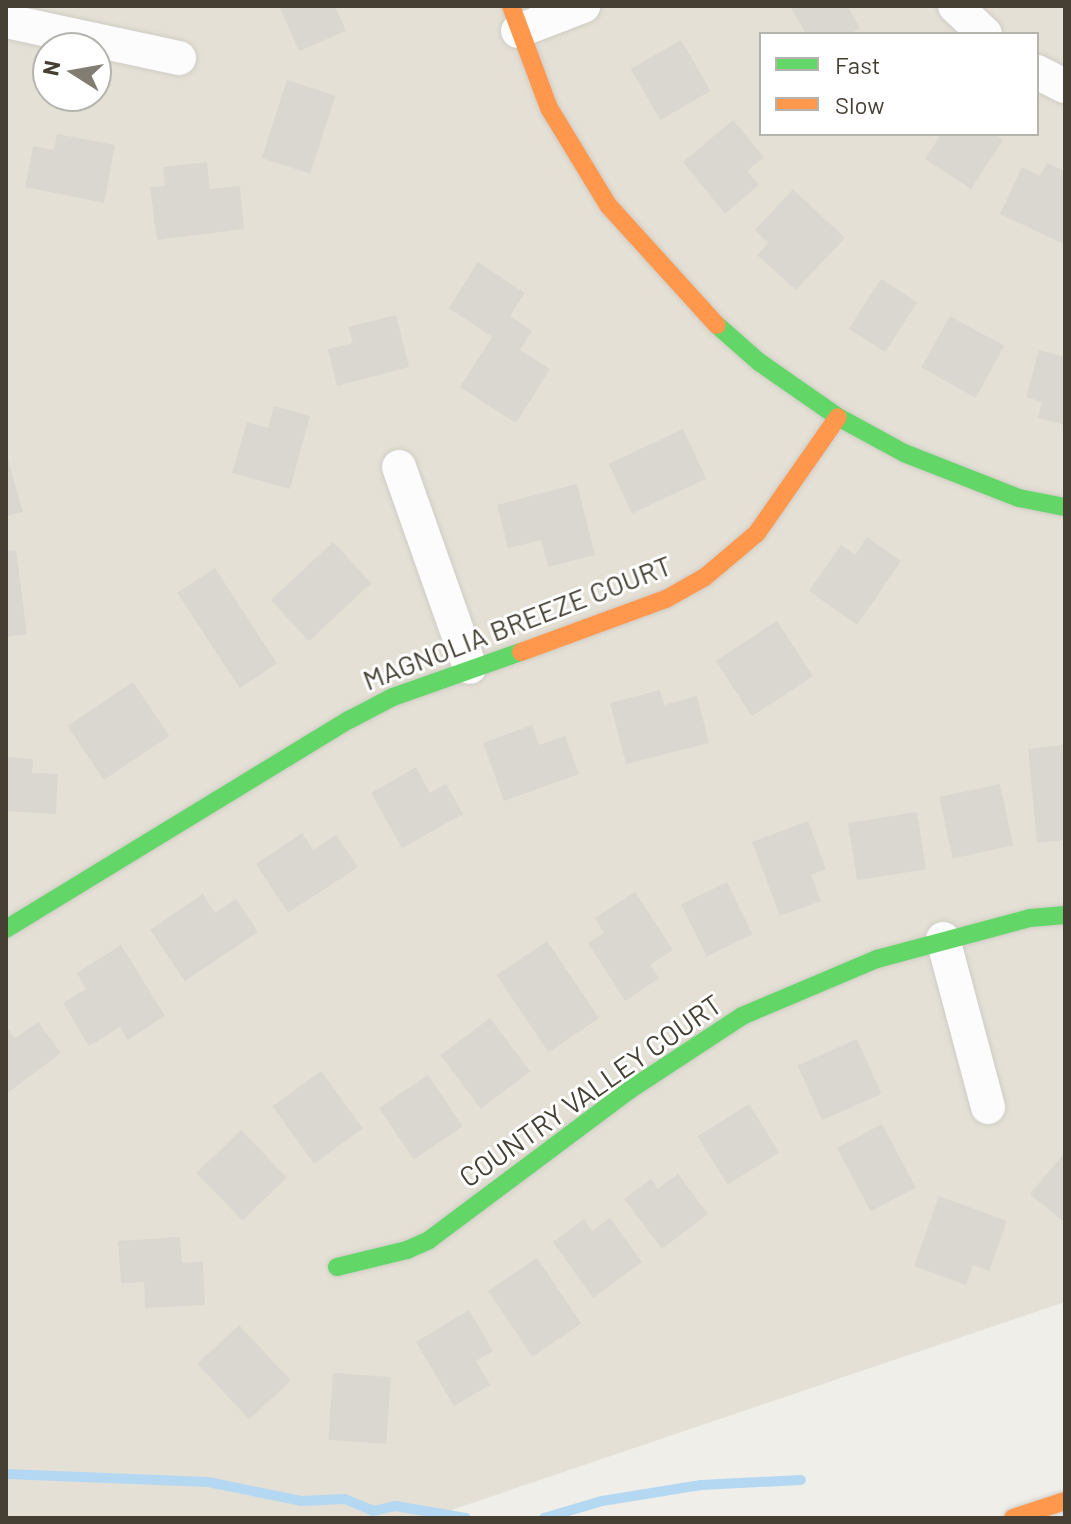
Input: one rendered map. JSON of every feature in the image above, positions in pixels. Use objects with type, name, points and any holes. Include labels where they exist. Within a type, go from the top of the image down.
[{"type":"main road","points":[[514,18],[549,108],[617,215],[705,315],[759,362],[838,417],[904,453],[1019,498],[1065,507]]},
{"type":"main road","name":"MAGNOLIA BREEZE COURT","points":[[6,929],[349,720],[393,697],[470,667],[609,621],[666,599],[705,577],[757,533],[838,417]]},
{"type":"main road","name":"COUNTRY VALLEY COURT","points":[[337,1267],[407,1250],[429,1240],[628,1091],[742,1016],[823,980],[943,939],[1030,918],[1065,915]]},
{"type":"main road","points":[[1013,1518],[1065,1501]]},
{"type":"street","points":[[514,18],[583,6]]},
{"type":"street","points":[[955,6],[983,32]]},
{"type":"street","points":[[6,21],[179,58]]},
{"type":"street","points":[[1039,73],[1065,86]]},
{"type":"street","points":[[399,467],[470,667]]},
{"type":"street","points":[[943,939],[988,1107]]},
{"type":"shaded area","points":[[6,6],[1065,6],[1065,1302],[428,1518],[6,1518]]},
{"type":"building","points":[[279,6],[335,6],[346,31],[299,51]]},
{"type":"building","points":[[790,6],[847,6],[860,28],[853,32],[805,32]]},
{"type":"building","points":[[681,40],[710,91],[660,120],[631,69]]},
{"type":"building","points":[[287,80],[336,96],[310,174],[262,158]]},
{"type":"building","points":[[733,120],[764,157],[747,171],[759,185],[725,214],[683,162]]},
{"type":"building","points":[[57,134],[115,145],[104,203],[25,187],[33,146],[54,150]]},
{"type":"building","points":[[940,136],[998,136],[1003,140],[971,189],[925,159]]},
{"type":"building","points":[[207,162],[210,189],[240,186],[244,229],[157,240],[150,187],[165,186],[163,167]]},
{"type":"building","points":[[1047,163],[1065,171],[1064,244],[1000,214],[1022,167],[1040,176]]},
{"type":"building","points":[[793,189],[845,238],[796,290],[757,255],[768,243],[755,230]]},
{"type":"building","points":[[478,262],[525,293],[510,316],[532,331],[520,350],[550,369],[516,423],[460,387],[492,337],[449,308]]},
{"type":"building","points":[[881,279],[917,302],[885,352],[849,328]]},
{"type":"building","points":[[396,315],[409,367],[337,386],[328,349],[353,343],[348,327]]},
{"type":"building","points":[[950,316],[1004,346],[976,398],[921,368]]},
{"type":"building","points":[[1039,350],[1065,357],[1065,425],[1038,418],[1042,402],[1026,397]]},
{"type":"building","points":[[274,406],[310,416],[290,489],[232,473],[247,422],[268,428]]},
{"type":"building","points":[[683,429],[706,479],[632,514],[609,464]]},
{"type":"building","points":[[6,452],[23,512],[6,516]]},
{"type":"building","points":[[577,484],[595,555],[548,567],[541,540],[508,548],[497,505]]},
{"type":"building","points":[[867,537],[901,561],[857,625],[809,591],[841,545],[855,555]]},
{"type":"building","points":[[333,542],[371,583],[309,641],[271,600]]},
{"type":"building","points":[[16,550],[27,634],[6,637],[6,551]]},
{"type":"building","points":[[215,568],[277,664],[239,688],[177,593]]},
{"type":"building","points":[[777,621],[813,676],[752,716],[716,661]]},
{"type":"building","points":[[133,682],[169,736],[104,780],[68,726]]},
{"type":"building","points":[[660,690],[664,705],[697,696],[709,743],[626,764],[610,703]]},
{"type":"building","points":[[532,725],[539,745],[565,736],[579,774],[504,801],[483,743]]},
{"type":"building","points":[[1063,745],[1065,840],[1037,843],[1028,749]]},
{"type":"building","points":[[6,757],[33,759],[32,773],[58,774],[56,814],[6,811]]},
{"type":"building","points":[[416,767],[430,793],[446,784],[463,814],[402,848],[371,793]]},
{"type":"building","points":[[1000,784],[1013,846],[952,859],[939,797]]},
{"type":"building","points":[[917,812],[926,869],[857,880],[848,823]]},
{"type":"building","points":[[808,821],[826,869],[811,875],[821,901],[780,916],[752,842]]},
{"type":"building","points":[[302,833],[313,850],[336,835],[358,867],[288,913],[256,864]]},
{"type":"building","points":[[727,882],[752,934],[707,956],[681,904]]},
{"type":"building","points":[[635,892],[673,950],[650,965],[659,978],[625,1001],[588,943],[604,933],[595,918]]},
{"type":"building","points":[[203,894],[215,913],[236,899],[258,932],[185,981],[150,930]]},
{"type":"building","points":[[547,941],[599,1018],[548,1052],[496,975]]},
{"type":"building","points":[[121,945],[165,1016],[127,1040],[120,1027],[89,1046],[63,1003],[86,989],[77,973]]},
{"type":"building","points":[[490,1018],[530,1072],[481,1109],[440,1055]]},
{"type":"building","points":[[38,1022],[61,1053],[6,1094],[6,1027],[15,1038]]},
{"type":"building","points":[[857,1039],[881,1094],[822,1120],[798,1065]]},
{"type":"building","points":[[321,1071],[363,1128],[314,1164],[272,1106]]},
{"type":"building","points":[[428,1075],[463,1126],[414,1159],[379,1108]]},
{"type":"building","points":[[749,1104],[779,1152],[727,1185],[697,1136]]},
{"type":"building","points":[[882,1124],[916,1188],[871,1212],[837,1148]]},
{"type":"building","points":[[241,1130],[287,1177],[242,1221],[196,1173]]},
{"type":"building","points":[[1065,1152],[1065,1223],[1030,1194]]},
{"type":"building","points":[[678,1174],[708,1214],[662,1249],[624,1199],[651,1179],[658,1189]]},
{"type":"building","points":[[939,1196],[1007,1221],[989,1271],[973,1265],[966,1285],[914,1266]]},
{"type":"building","points":[[610,1218],[642,1262],[593,1298],[553,1242],[584,1219],[592,1231]]},
{"type":"building","points":[[180,1237],[182,1263],[203,1261],[205,1305],[145,1308],[144,1282],[121,1283],[118,1241]]},
{"type":"building","points":[[537,1258],[581,1323],[532,1356],[488,1291]]},
{"type":"building","points":[[469,1310],[493,1351],[476,1361],[490,1385],[454,1406],[416,1342]]},
{"type":"building","points":[[239,1325],[291,1381],[249,1419],[197,1364]]},
{"type":"building","points":[[333,1373],[391,1377],[386,1444],[328,1440]]},
{"type":"waterway","points":[[6,1474],[208,1482],[301,1501],[345,1499],[373,1511],[395,1506],[466,1518]]},
{"type":"waterway","points":[[544,1518],[602,1501],[701,1485],[801,1480]]},
{"type":"traffic: fast","points":[[717,325],[759,362],[838,417],[904,453],[1019,498],[1065,507]]},
{"type":"traffic: fast","points":[[6,929],[349,720],[393,697],[521,652]]},
{"type":"traffic: fast","points":[[337,1267],[407,1250],[429,1240],[628,1091],[742,1016],[877,959],[1030,918],[1065,915]]},
{"type":"traffic: slow","points":[[511,6],[549,108],[608,205],[717,325]]},
{"type":"traffic: slow","points":[[521,652],[666,599],[705,577],[757,533],[838,417]]},
{"type":"traffic: slow","points":[[1013,1518],[1065,1501]]}]
